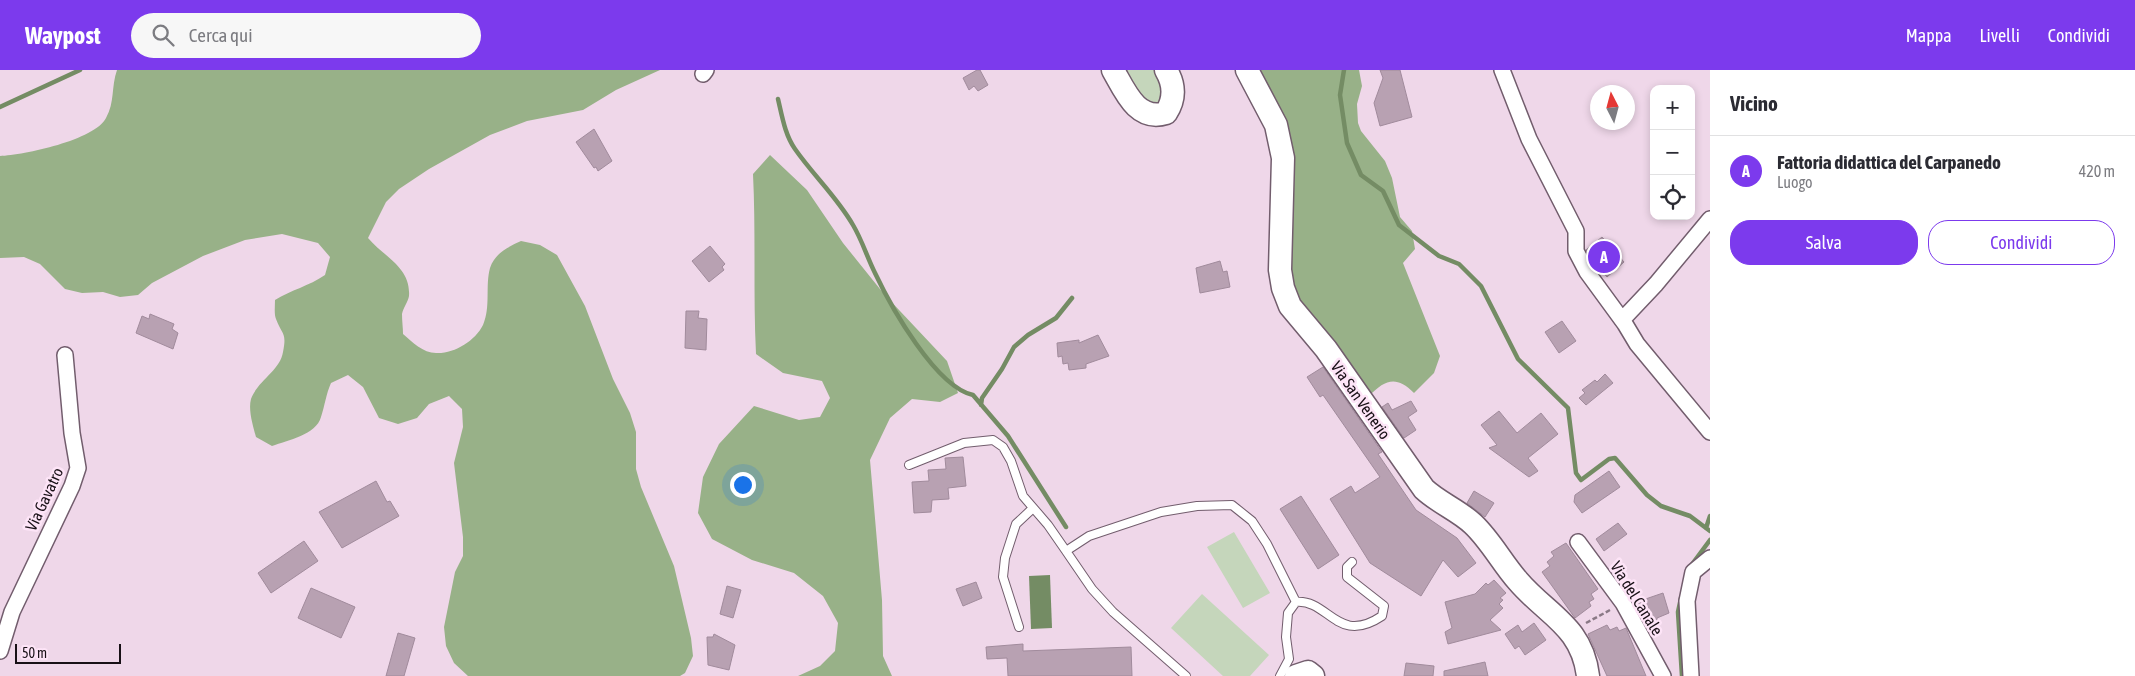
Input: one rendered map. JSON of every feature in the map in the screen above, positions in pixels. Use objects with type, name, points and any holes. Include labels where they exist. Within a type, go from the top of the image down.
[{"type":"street","points":[[1113,70],[1139,110],[1151,116],[1166,113],[1172,102],[1172,84],[1166,70]]},
{"type":"street","name":"Via San Venerio","points":[[1246,70],[1276,125],[1282,158],[1280,270],[1283,288],[1290,306],[1326,349],[1424,489],[1434,498],[1472,523],[1491,543],[1518,581],[1570,632],[1582,650],[1588,676]]},
{"type":"street","points":[[1502,70],[1529,139],[1576,231],[1576,251],[1587,272],[1637,344],[1710,432]]},
{"type":"street","points":[[1622,320],[1656,284],[1710,219]]},
{"type":"street","name":"Via Gavatro","points":[[0,651],[12,612],[72,486],[78,468],[72,433],[64,354]]},
{"type":"street","name":"Via del Canale","points":[[1578,542],[1623,603],[1663,676]]},
{"type":"street","points":[[1691,676],[1687,601],[1693,572],[1710,558]]},
{"type":"street","points":[[1296,676],[1308,672],[1313,676]]},
{"type":"lane","points":[[909,465],[964,443],[981,439],[993,440],[1003,447],[1023,496],[1032,509],[1048,525],[1092,589],[1113,612],[1186,676]]},
{"type":"lane","points":[[1066,551],[1089,536],[1161,512],[1197,506],[1232,505],[1252,522],[1268,544],[1296,602]]},
{"type":"lane","points":[[1019,626],[1003,577],[1005,558],[1016,524],[1032,509]]},
{"type":"lane","points":[[1280,676],[1289,659],[1286,637],[1288,613],[1296,602],[1304,601],[1353,627],[1370,624],[1382,616],[1384,606],[1347,577],[1347,567],[1352,562]]},
{"type":"path","points":[[1570,632],[1623,603]]},
{"type":"shaded area","points":[[117,70],[660,70],[616,90],[583,110],[527,121],[490,135],[429,169],[399,189],[386,202],[368,238],[395,263],[406,277],[409,296],[402,314],[403,334],[414,344],[431,353],[443,353],[457,349],[479,331],[487,311],[490,268],[495,258],[502,251],[521,241],[540,245],[557,255],[585,306],[613,379],[630,413],[636,432],[636,469],[641,487],[674,566],[691,638],[693,656],[685,673],[680,676],[468,676],[454,663],[446,646],[444,627],[455,572],[463,556],[463,537],[454,463],[463,427],[462,409],[449,396],[429,404],[417,418],[398,424],[379,418],[363,387],[348,375],[331,383],[321,417],[308,433],[272,446],[256,437],[250,413],[251,399],[254,392],[278,365],[284,345],[283,334],[275,317],[275,300],[325,275],[330,257],[318,243],[282,234],[245,240],[203,256],[152,283],[138,295],[120,297],[103,292],[82,293],[65,289],[40,264],[24,257],[0,258],[0,156],[25,153],[58,145],[88,133],[99,126],[109,112]]},
{"type":"shaded area","points":[[1122,70],[1158,70],[1165,100],[1152,108]]},
{"type":"shaded area","points":[[1255,70],[1359,70],[1362,86],[1357,104],[1358,123],[1361,131],[1385,161],[1392,178],[1400,217],[1412,231],[1415,249],[1403,263],[1440,356],[1434,373],[1414,393],[1402,384],[1391,382],[1380,386],[1369,396],[1297,302],[1290,286],[1291,185]]},
{"type":"shaded area","points":[[770,155],[807,190],[843,243],[884,294],[947,361],[958,393],[940,402],[912,399],[890,418],[870,460],[882,600],[883,656],[892,676],[798,676],[820,666],[835,651],[838,623],[823,596],[794,573],[752,560],[712,539],[698,513],[703,477],[719,444],[754,406],[799,420],[820,417],[830,398],[822,381],[783,373],[756,354],[753,174]]},
{"type":"shaded area","points":[[1234,532],[1270,593],[1243,608],[1207,547]]},
{"type":"shaded area","points":[[1050,575],[1052,628],[1031,629],[1029,576]]},
{"type":"shaded area","points":[[1202,594],[1269,655],[1250,676],[1223,676],[1171,628]]},
{"type":"building","points":[[980,70],[988,85],[978,91],[974,86],[969,90],[963,78]]},
{"type":"building","points":[[1380,70],[1400,70],[1412,117],[1380,126],[1374,103],[1383,78]]},
{"type":"building","points":[[594,129],[612,161],[598,171],[576,142]]},
{"type":"building","points":[[1602,237],[1624,262],[1607,277],[1586,250]]},
{"type":"building","points":[[710,246],[725,264],[722,267],[724,270],[709,282],[692,261]]},
{"type":"building","points":[[1220,261],[1223,272],[1227,271],[1230,287],[1200,293],[1196,268]]},
{"type":"building","points":[[686,311],[699,311],[698,318],[707,319],[706,350],[685,348]]},
{"type":"building","points":[[150,314],[174,324],[172,329],[178,333],[173,349],[136,333],[142,316],[149,319]]},
{"type":"building","points":[[1562,321],[1576,341],[1559,353],[1545,332]]},
{"type":"building","points":[[1098,335],[1109,356],[1086,364],[1086,368],[1069,370],[1068,363],[1063,364],[1062,356],[1058,357],[1057,343],[1079,340],[1079,343]]},
{"type":"building","points":[[1323,367],[1382,452],[1378,454],[1416,510],[1457,538],[1476,563],[1458,577],[1443,560],[1421,596],[1370,563],[1330,499],[1351,486],[1355,493],[1380,477],[1323,395],[1320,397],[1307,377]]},
{"type":"building","points":[[1605,374],[1613,383],[1586,405],[1579,398],[1585,393],[1582,390],[1595,380],[1597,382]]},
{"type":"building","points":[[1411,401],[1417,411],[1408,417],[1416,430],[1404,438],[1382,407],[1388,403],[1392,410]]},
{"type":"building","points":[[1499,411],[1517,433],[1541,413],[1558,434],[1528,458],[1538,471],[1529,477],[1489,448],[1497,445],[1481,425]]},
{"type":"building","points":[[963,457],[966,486],[948,488],[949,499],[932,500],[931,512],[914,513],[912,482],[929,481],[928,470],[946,469],[945,458]]},
{"type":"building","points":[[1609,471],[1620,487],[1582,513],[1574,502],[1575,495]]},
{"type":"building","points":[[376,481],[387,502],[390,501],[399,516],[342,548],[319,512]]},
{"type":"building","points":[[1474,491],[1494,503],[1485,517],[1467,503]]},
{"type":"building","points":[[1301,496],[1339,555],[1318,569],[1280,509]]},
{"type":"building","points":[[1618,523],[1627,534],[1604,551],[1596,539]]},
{"type":"building","points":[[304,541],[318,561],[271,593],[258,573]]},
{"type":"building","points":[[1566,543],[1598,589],[1591,594],[1594,599],[1589,602],[1591,606],[1575,618],[1542,572],[1550,566],[1547,562],[1554,556],[1551,552]]},
{"type":"building","points":[[1494,580],[1506,593],[1500,598],[1503,600],[1499,604],[1503,608],[1490,620],[1501,630],[1448,644],[1445,632],[1452,628],[1445,602],[1475,594],[1486,583],[1488,585]]},
{"type":"building","points":[[976,582],[982,598],[963,606],[956,589]]},
{"type":"building","points":[[727,586],[741,590],[733,618],[720,614]]},
{"type":"building","points":[[311,588],[355,607],[341,638],[298,618]]},
{"type":"building","points":[[1663,593],[1669,613],[1657,618],[1657,633],[1651,635],[1634,603]]},
{"type":"building","points":[[1534,623],[1546,640],[1525,655],[1519,646],[1515,649],[1505,634],[1518,625],[1522,632]]},
{"type":"building","points":[[1607,625],[1610,630],[1617,627],[1619,631],[1626,628],[1646,676],[1607,676],[1588,634]]},
{"type":"building","points":[[398,633],[415,638],[404,676],[386,676]]},
{"type":"building","points":[[714,634],[735,645],[729,670],[708,665],[707,637],[713,637]]},
{"type":"building","points":[[1023,644],[1023,651],[1131,647],[1132,676],[1008,676],[1007,658],[987,659],[986,647]]},
{"type":"building","points":[[1485,662],[1488,676],[1444,676],[1444,671]]},
{"type":"building","points":[[1406,663],[1434,666],[1433,676],[1404,676]]},
{"type":"waterway","points":[[0,107],[80,70]]},
{"type":"waterway","points":[[1344,70],[1340,95],[1347,143],[1361,175],[1383,191],[1399,225],[1439,256],[1459,264],[1481,286],[1518,359],[1568,408],[1576,473],[1581,480],[1609,459],[1615,458],[1647,495],[1661,506],[1690,516],[1710,531]]},
{"type":"waterway","points":[[778,99],[784,125],[792,144],[847,215],[882,288],[916,344],[944,377],[959,389],[973,395],[1008,436],[1066,527]]},
{"type":"waterway","points":[[981,405],[982,398],[1002,369],[1014,347],[1028,335],[1056,318],[1072,298]]},
{"type":"waterway","points":[[1706,528],[1710,516]]},
{"type":"waterway","points":[[1690,567],[1710,540]]},
{"type":"waterway","points":[[1681,598],[1678,612],[1682,676]]},
{"type":"place","name":"Fattoria didattica del Carpanedo","points":[[1604,257]]}]
